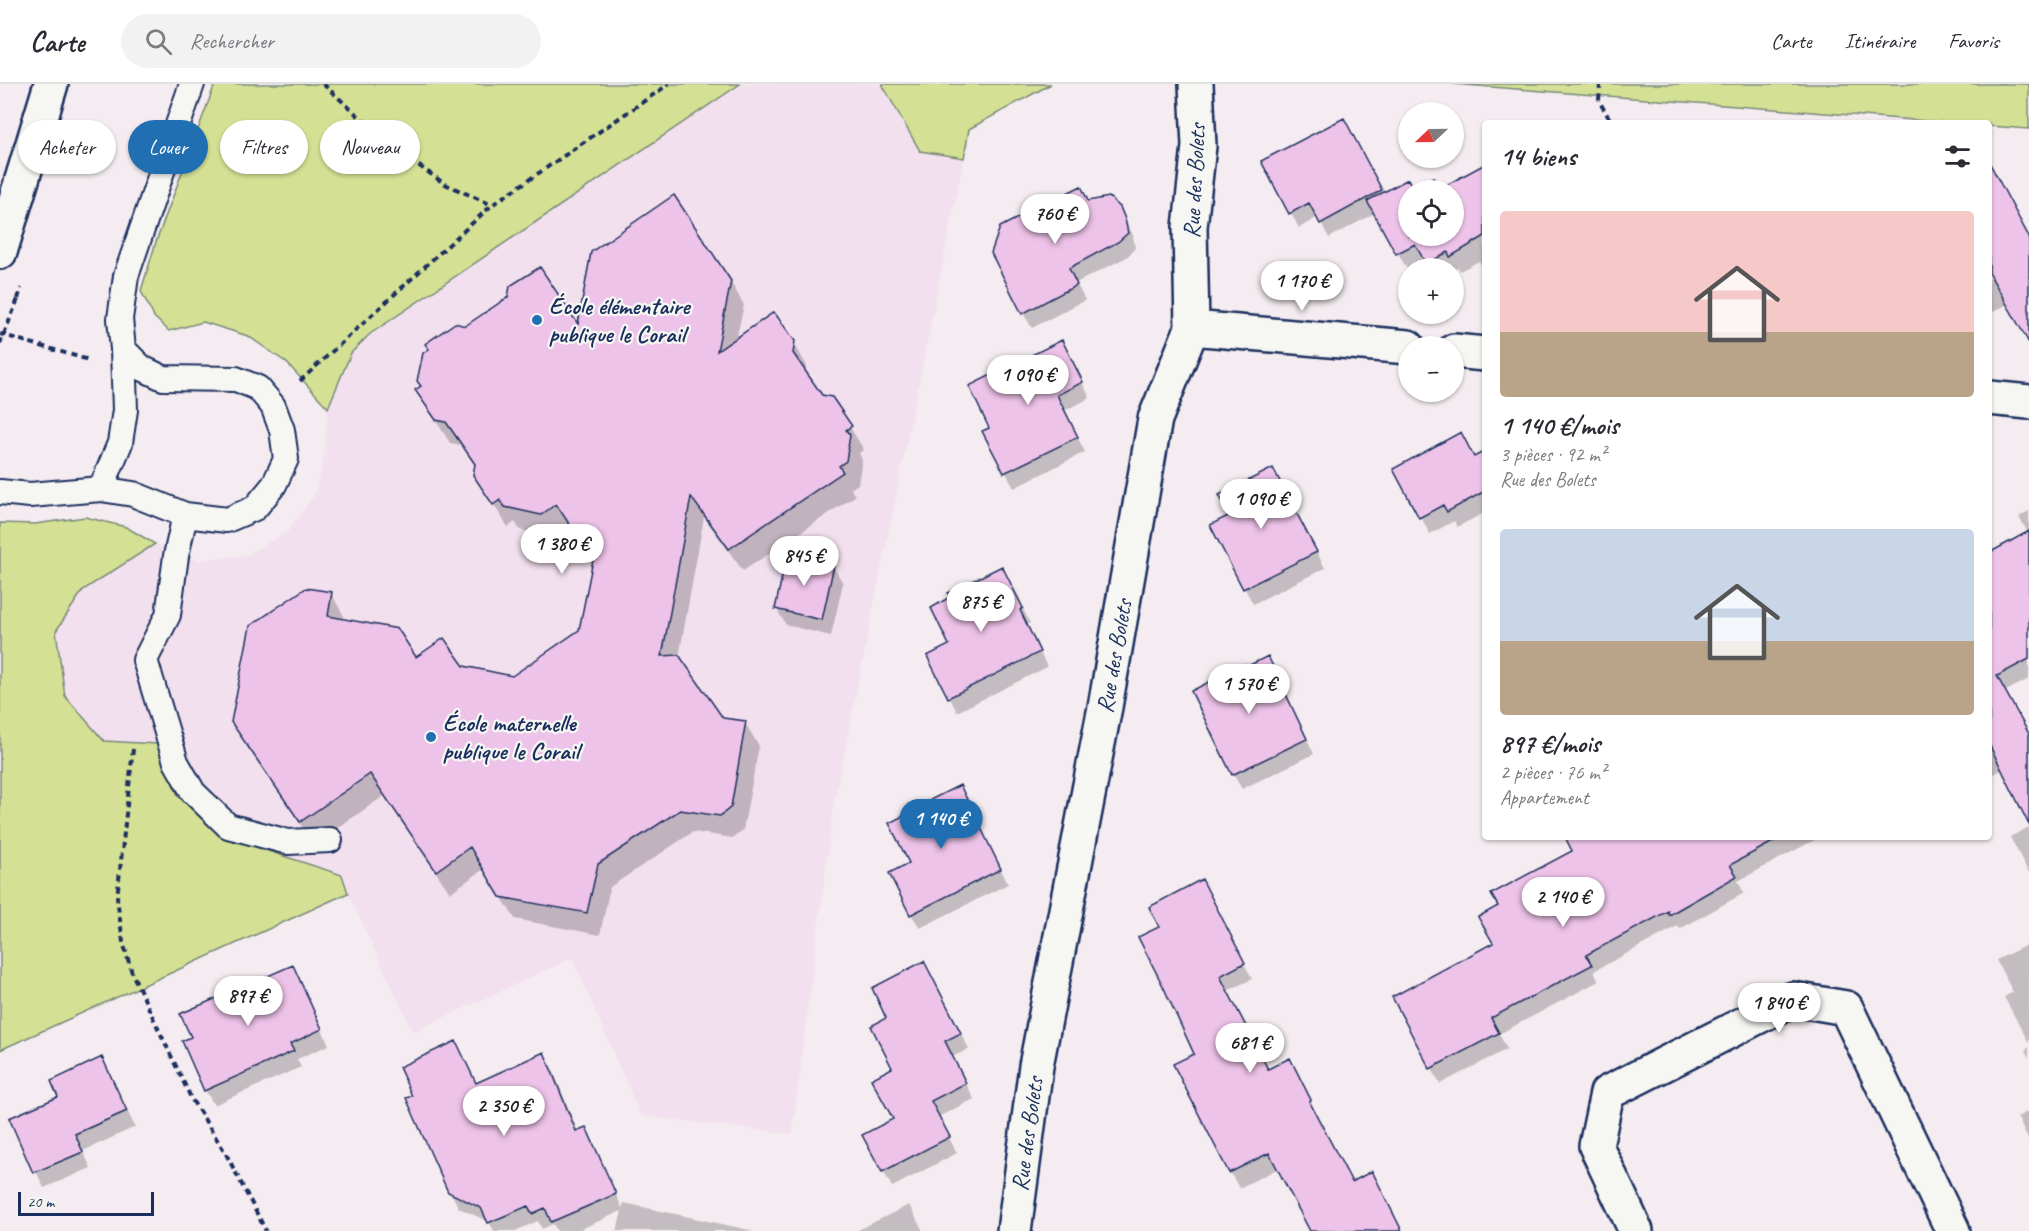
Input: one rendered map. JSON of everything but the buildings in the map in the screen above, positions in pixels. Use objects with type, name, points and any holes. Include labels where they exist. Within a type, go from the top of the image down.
[{"type":"street","points":[[0,252],[51,84]]},
{"type":"street","name":"Rue des Bolets","points":[[1014,1231],[1036,1066],[1103,718],[1155,419],[1191,328],[1190,227],[1199,146],[1196,84]]},
{"type":"street","points":[[1191,328],[1398,346]]},
{"type":"street","points":[[1464,352],[1482,354]]},
{"type":"street","points":[[1992,398],[2029,402]]},
{"type":"street","points":[[1636,1231],[1596,1146],[1607,1093],[1793,999],[1846,1008],[1953,1231]]},
{"type":"lane","points":[[101,489],[120,443],[125,411],[120,320],[126,276],[192,84]]},
{"type":"lane","points":[[0,492],[30,495],[101,489],[133,494],[185,515],[226,520],[255,508],[274,485],[286,459],[282,430],[273,406],[258,388],[236,379],[164,378],[142,368],[123,349]]},
{"type":"lane","points":[[185,515],[176,556],[168,615],[145,660],[176,762],[193,792],[228,826],[288,842],[330,840]]},
{"type":"path","points":[[323,84],[395,149],[445,184],[492,205]]},
{"type":"path","points":[[273,406],[492,205],[669,84]]},
{"type":"path","points":[[1600,84],[1599,101],[1610,120]]},
{"type":"path","points":[[0,344],[18,299]]},
{"type":"path","points":[[0,334],[90,360],[123,349]]},
{"type":"path","points":[[134,739],[117,898],[123,942],[132,973],[192,1101],[225,1152],[266,1231]]},
{"type":"shaded area","points":[[740,84],[882,84],[920,151],[964,158],[834,803],[792,1134],[641,1116],[572,958],[413,1032],[348,893],[342,875],[225,837],[178,796],[157,745],[104,741],[65,696],[56,631],[83,590],[155,544],[199,560],[247,555],[288,531],[315,494],[324,457],[328,408],[351,353],[370,334]]},
{"type":"green space","points":[[215,84],[740,84],[370,334],[351,353],[328,408],[287,363],[248,336],[203,322],[169,331],[154,317],[141,291],[156,242],[181,174],[208,174],[208,120],[202,120]]},
{"type":"green space","points":[[882,84],[1051,84],[969,129],[964,158],[920,151]]},
{"type":"green space","points":[[1453,84],[2029,84],[2029,129],[1992,126],[1992,120],[1914,120]]},
{"type":"green space","points":[[85,517],[126,527],[155,544],[83,590],[56,631],[65,696],[104,741],[157,744],[178,796],[225,837],[342,875],[348,893],[0,1050],[0,523],[35,524]]},
{"type":"place","name":"École élémentaire publique le Corail","points":[[537,320]]},
{"type":"place","name":"École maternelle publique le Corail","points":[[431,737]]}]
